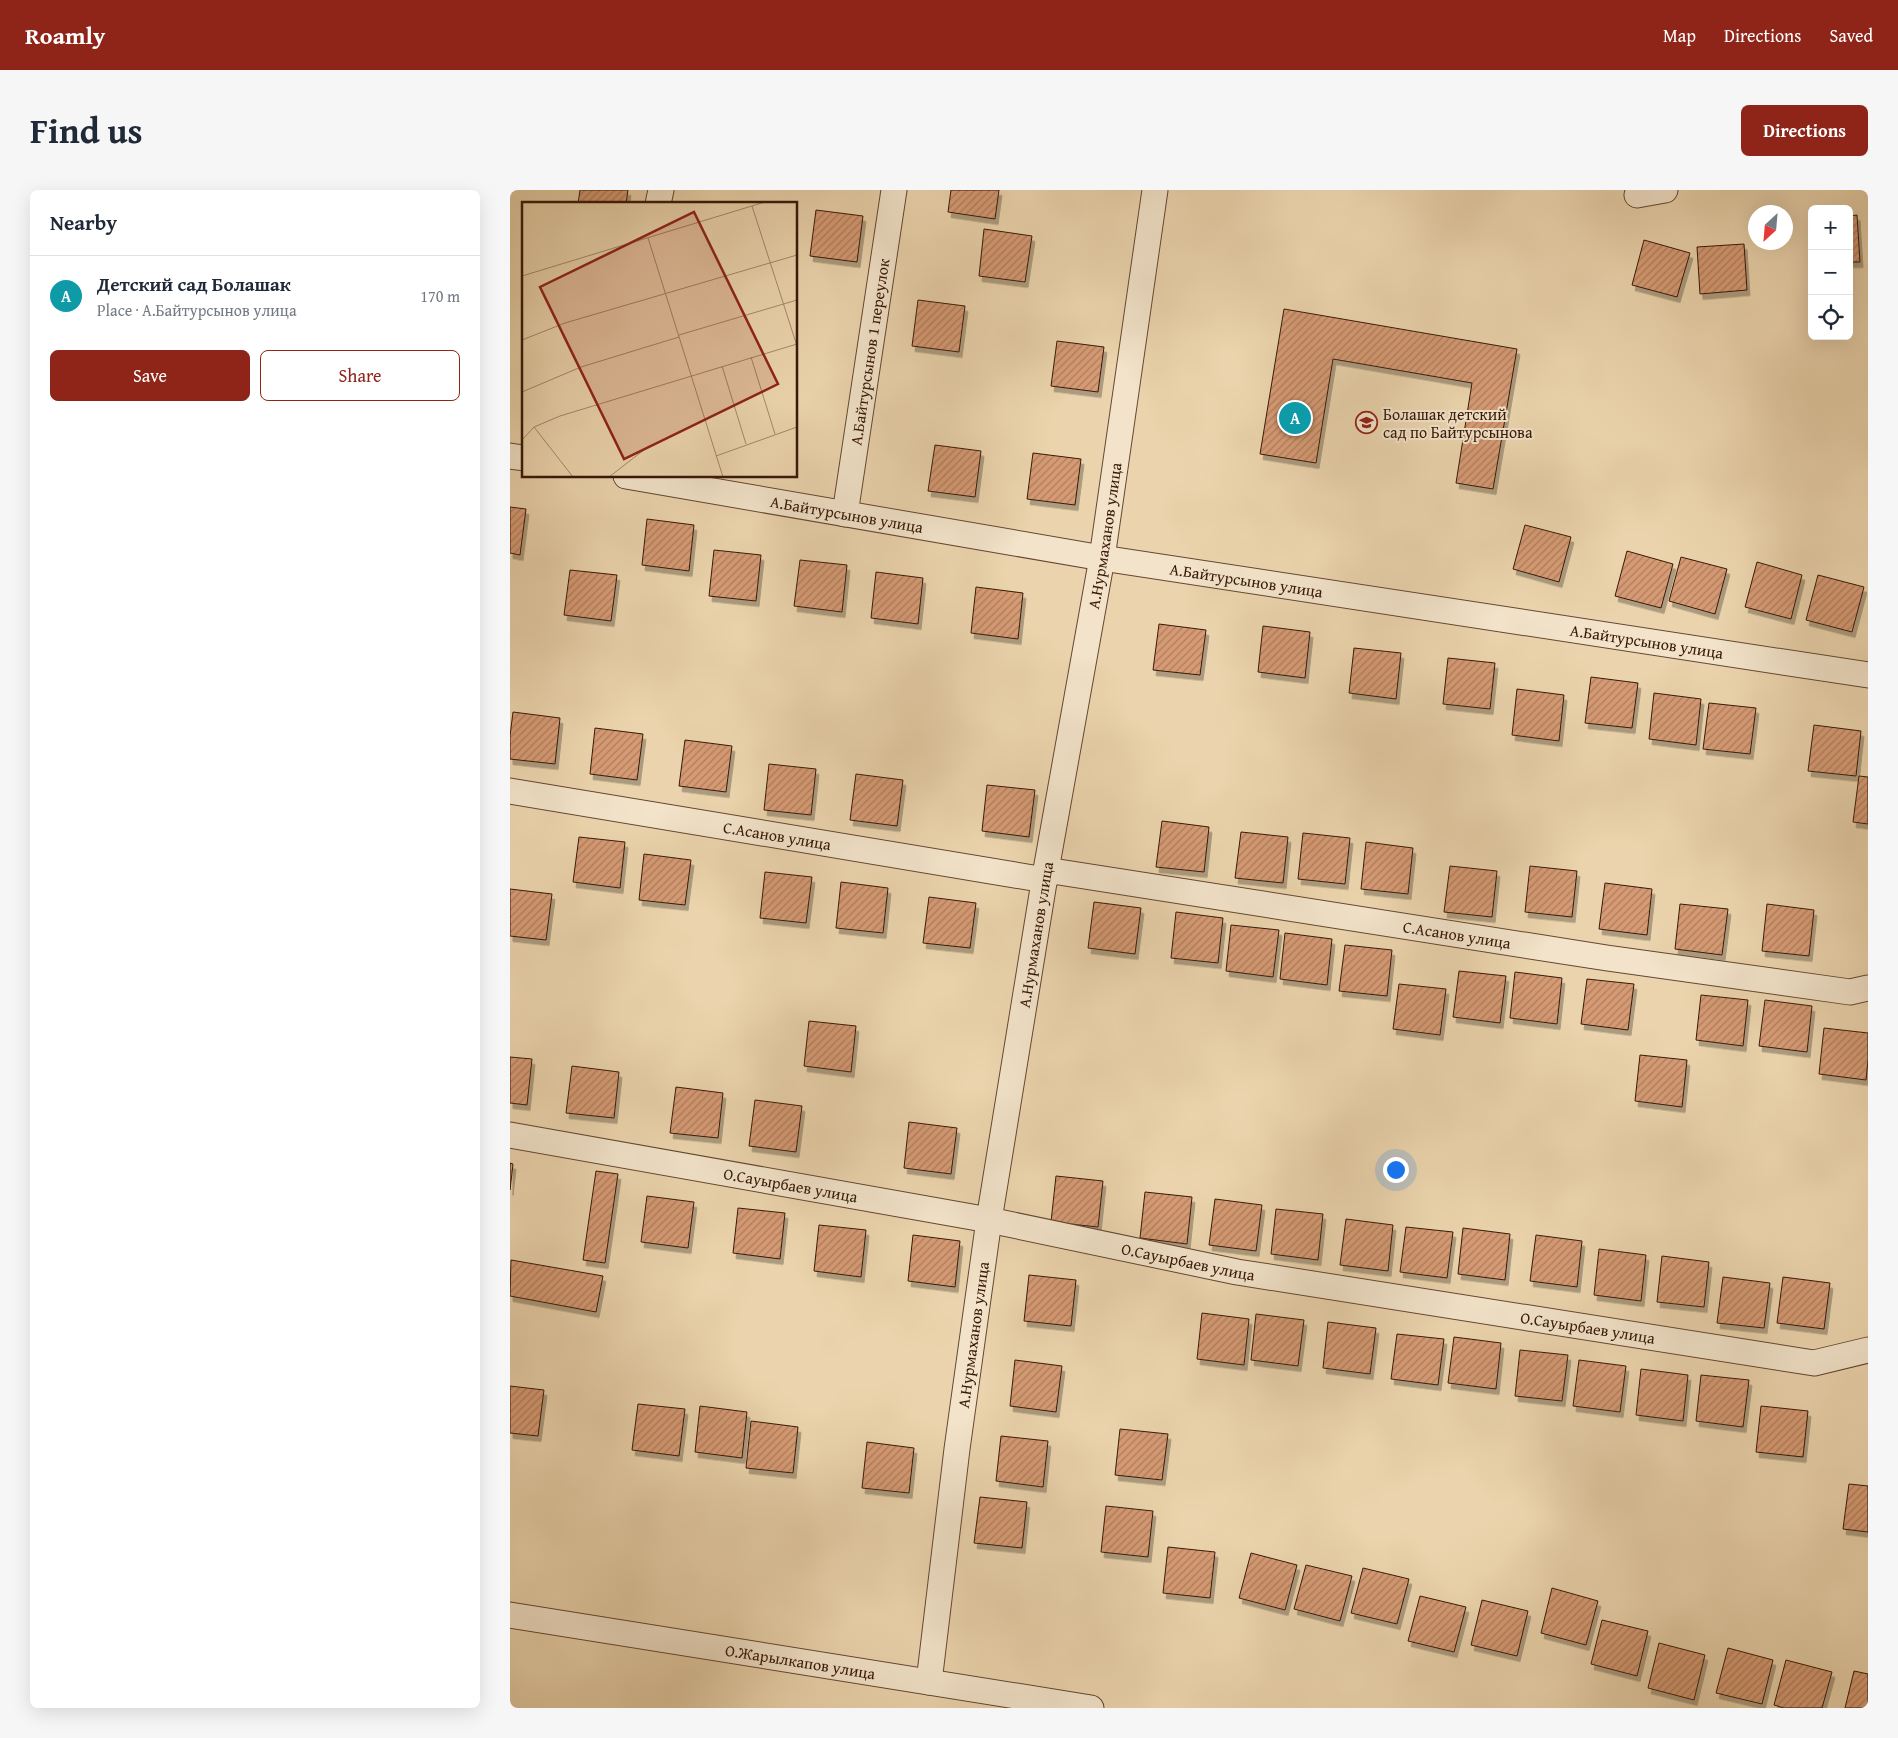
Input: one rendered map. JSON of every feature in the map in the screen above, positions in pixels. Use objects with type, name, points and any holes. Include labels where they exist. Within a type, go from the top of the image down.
[{"type":"street","name":"А.Байтурсынов 1 переулок","points":[[845,514],[894,190]]},
{"type":"street","name":"А.Нурмаханов улица","points":[[929,1682],[957,1450],[989,1220],[1046,875],[1102,558],[1155,190]]},
{"type":"street","points":[[1637,195],[1664,190]]},
{"type":"street","name":"А.Байтурсынов улица","points":[[638,478],[1102,558],[1868,675]]},
{"type":"street","name":"С.Асанов улица","points":[[510,790],[1046,875],[1597,957],[1850,992],[1868,988]]},
{"type":"street","name":"О.Сауырбаев улица","points":[[510,1135],[989,1220],[1237,1272],[1814,1363],[1868,1350]]},
{"type":"street","name":"О.Жарылкапов улица","points":[[510,1615],[1091,1708]]},
{"type":"building","points":[[580,190],[628,190],[626,202],[578,202]]},
{"type":"building","points":[[951,190],[999,190],[995,219],[948,212]]},
{"type":"building","points":[[816,210],[863,216],[857,262],[810,256]]},
{"type":"building","points":[[1857,215],[1860,262],[1853,262],[1853,216]]},
{"type":"building","points":[[984,229],[1032,236],[1025,282],[979,276]]},
{"type":"building","points":[[1644,240],[1690,253],[1677,297],[1632,285]]},
{"type":"building","points":[[1744,244],[1747,290],[1700,294],[1697,247]]},
{"type":"building","points":[[918,300],[965,306],[959,352],[912,346]]},
{"type":"building","points":[[1284,309],[1517,349],[1493,489],[1456,483],[1472,383],[1333,359],[1316,463],[1260,454]]},
{"type":"building","points":[[1057,341],[1104,347],[1098,392],[1051,386]]},
{"type":"building","points":[[935,445],[981,451],[975,497],[928,491]]},
{"type":"building","points":[[1033,453],[1081,459],[1075,505],[1027,499]]},
{"type":"building","points":[[510,507],[526,509],[520,555],[510,553]]},
{"type":"building","points":[[647,519],[694,525],[689,571],[642,565]]},
{"type":"building","points":[[1525,525],[1571,537],[1559,582],[1513,569]]},
{"type":"building","points":[[714,550],[761,555],[756,601],[709,596]]},
{"type":"building","points":[[1627,551],[1673,564],[1661,608],[1615,596]]},
{"type":"building","points":[[1681,557],[1727,569],[1715,614],[1669,601]]},
{"type":"building","points":[[800,560],[847,565],[842,612],[794,606]]},
{"type":"building","points":[[1757,562],[1802,575],[1791,619],[1745,607]]},
{"type":"building","points":[[570,570],[617,575],[611,621],[564,615]]},
{"type":"building","points":[[876,572],[923,578],[918,624],[871,618]]},
{"type":"building","points":[[1818,575],[1864,587],[1852,632],[1806,620]]},
{"type":"building","points":[[976,587],[1023,593],[1018,639],[971,633]]},
{"type":"building","points":[[1159,624],[1206,630],[1200,675],[1153,670]]},
{"type":"building","points":[[1263,626],[1310,632],[1305,678],[1258,672]]},
{"type":"building","points":[[1354,648],[1401,653],[1396,699],[1349,693]]},
{"type":"building","points":[[1448,658],[1495,663],[1490,709],[1443,704]]},
{"type":"building","points":[[1591,677],[1638,683],[1632,728],[1585,723]]},
{"type":"building","points":[[1517,689],[1564,695],[1559,741],[1512,735]]},
{"type":"building","points":[[1654,693],[1701,699],[1696,745],[1649,739]]},
{"type":"building","points":[[1709,703],[1756,708],[1750,754],[1703,749]]},
{"type":"building","points":[[513,712],[560,718],[555,764],[510,759]]},
{"type":"building","points":[[1814,725],[1861,731],[1856,776],[1808,771]]},
{"type":"building","points":[[595,728],[643,734],[637,780],[590,774]]},
{"type":"building","points":[[685,740],[732,746],[726,792],[679,786]]},
{"type":"building","points":[[769,764],[816,769],[811,815],[764,810]]},
{"type":"building","points":[[856,774],[903,780],[897,826],[850,820]]},
{"type":"building","points":[[1859,776],[1868,777],[1868,824],[1853,822]]},
{"type":"building","points":[[987,785],[1035,790],[1029,837],[982,831]]},
{"type":"building","points":[[1162,821],[1209,827],[1204,872],[1156,867]]},
{"type":"building","points":[[1241,832],[1288,837],[1283,883],[1235,878]]},
{"type":"building","points":[[1303,833],[1350,838],[1345,884],[1298,879]]},
{"type":"building","points":[[579,837],[625,842],[620,888],[573,882]]},
{"type":"building","points":[[1366,842],[1413,848],[1408,894],[1361,889]]},
{"type":"building","points":[[644,854],[691,860],[685,905],[639,900]]},
{"type":"building","points":[[1450,866],[1497,871],[1492,917],[1444,912]]},
{"type":"building","points":[[1530,866],[1577,871],[1572,917],[1525,912]]},
{"type":"building","points":[[765,872],[812,877],[806,923],[760,918]]},
{"type":"building","points":[[841,882],[888,888],[883,933],[836,928]]},
{"type":"building","points":[[1605,883],[1652,889],[1647,935],[1599,929]]},
{"type":"building","points":[[510,889],[552,894],[546,940],[510,936]]},
{"type":"building","points":[[929,897],[976,903],[970,948],[923,943]]},
{"type":"building","points":[[1094,902],[1141,908],[1135,954],[1088,948]]},
{"type":"building","points":[[1680,904],[1728,909],[1722,955],[1675,949]]},
{"type":"building","points":[[1767,904],[1814,910],[1809,956],[1762,951]]},
{"type":"building","points":[[1176,912],[1223,918],[1218,963],[1171,958]]},
{"type":"building","points":[[1231,925],[1279,930],[1273,977],[1226,971]]},
{"type":"building","points":[[1285,933],[1332,939],[1327,985],[1280,979]]},
{"type":"building","points":[[1345,945],[1392,950],[1387,996],[1339,991]]},
{"type":"building","points":[[1459,971],[1506,976],[1500,1023],[1453,1017]]},
{"type":"building","points":[[1515,972],[1562,978],[1557,1024],[1510,1018]]},
{"type":"building","points":[[1587,979],[1634,984],[1628,1030],[1581,1024]]},
{"type":"building","points":[[1399,984],[1446,989],[1440,1035],[1393,1029]]},
{"type":"building","points":[[1701,995],[1748,1000],[1743,1046],[1696,1040]]},
{"type":"building","points":[[1765,1000],[1812,1006],[1807,1052],[1759,1046]]},
{"type":"building","points":[[809,1021],[856,1026],[851,1072],[804,1066]]},
{"type":"building","points":[[1824,1028],[1868,1033],[1866,1080],[1819,1074]]},
{"type":"building","points":[[1640,1055],[1687,1060],[1682,1107],[1635,1101]]},
{"type":"building","points":[[510,1057],[532,1059],[527,1105],[510,1103]]},
{"type":"building","points":[[572,1066],[619,1072],[614,1118],[566,1113]]},
{"type":"building","points":[[676,1087],[723,1093],[718,1138],[670,1133]]},
{"type":"building","points":[[755,1100],[802,1106],[796,1152],[749,1146]]},
{"type":"building","points":[[909,1122],[957,1128],[951,1174],[904,1168]]},
{"type":"building","points":[[510,1163],[513,1164],[510,1190]]},
{"type":"building","points":[[596,1171],[618,1174],[605,1263],[583,1260]]},
{"type":"building","points":[[1056,1176],[1103,1181],[1098,1227],[1051,1222]]},
{"type":"building","points":[[1145,1192],[1192,1197],[1187,1244],[1140,1238]]},
{"type":"building","points":[[647,1196],[694,1202],[688,1248],[641,1242]]},
{"type":"building","points":[[1215,1199],[1262,1205],[1256,1251],[1209,1245]]},
{"type":"building","points":[[738,1208],[785,1213],[780,1259],[733,1253]]},
{"type":"building","points":[[1276,1209],[1323,1214],[1318,1260],[1271,1254]]},
{"type":"building","points":[[1346,1219],[1393,1225],[1388,1271],[1340,1265]]},
{"type":"building","points":[[819,1225],[866,1230],[861,1277],[814,1271]]},
{"type":"building","points":[[1406,1227],[1453,1232],[1447,1278],[1400,1272]]},
{"type":"building","points":[[1463,1228],[1510,1234],[1505,1280],[1458,1274]]},
{"type":"building","points":[[913,1235],[960,1241],[955,1287],[908,1281]]},
{"type":"building","points":[[1536,1235],[1582,1241],[1577,1287],[1530,1281]]},
{"type":"building","points":[[1599,1249],[1646,1255],[1641,1301],[1594,1295]]},
{"type":"building","points":[[1662,1256],[1709,1262],[1704,1307],[1657,1302]]},
{"type":"building","points":[[511,1260],[603,1276],[596,1312],[510,1296]]},
{"type":"building","points":[[1029,1275],[1076,1280],[1071,1326],[1024,1321]]},
{"type":"building","points":[[1723,1277],[1770,1283],[1764,1328],[1717,1323]]},
{"type":"building","points":[[1783,1277],[1830,1283],[1824,1329],[1777,1323]]},
{"type":"building","points":[[1202,1313],[1249,1319],[1244,1365],[1197,1359]]},
{"type":"building","points":[[1256,1314],[1304,1320],[1298,1366],[1251,1360]]},
{"type":"building","points":[[1328,1322],[1376,1328],[1370,1374],[1323,1368]]},
{"type":"building","points":[[1397,1334],[1444,1339],[1438,1385],[1391,1379]]},
{"type":"building","points":[[1454,1337],[1501,1343],[1496,1389],[1448,1383]]},
{"type":"building","points":[[1520,1350],[1568,1355],[1562,1401],[1515,1396]]},
{"type":"building","points":[[1015,1360],[1062,1366],[1056,1412],[1010,1406]]},
{"type":"building","points":[[1579,1360],[1626,1366],[1620,1412],[1573,1406]]},
{"type":"building","points":[[1641,1369],[1688,1375],[1683,1421],[1636,1415]]},
{"type":"building","points":[[1701,1375],[1749,1380],[1743,1427],[1696,1421]]},
{"type":"building","points":[[510,1386],[544,1390],[538,1436],[510,1433]]},
{"type":"building","points":[[638,1404],[685,1409],[679,1456],[632,1450]]},
{"type":"building","points":[[700,1406],[747,1412],[742,1458],[695,1452]]},
{"type":"building","points":[[1761,1406],[1808,1411],[1803,1457],[1756,1452]]},
{"type":"building","points":[[751,1421],[798,1427],[793,1473],[746,1468]]},
{"type":"building","points":[[1120,1429],[1168,1434],[1162,1480],[1115,1475]]},
{"type":"building","points":[[1001,1436],[1048,1441],[1043,1487],[996,1481]]},
{"type":"building","points":[[867,1442],[914,1448],[909,1493],[862,1488]]},
{"type":"building","points":[[1849,1484],[1868,1486],[1868,1532],[1843,1529]]},
{"type":"building","points":[[980,1497],[1027,1502],[1022,1548],[974,1543]]},
{"type":"building","points":[[1106,1506],[1153,1511],[1148,1557],[1101,1552]]},
{"type":"building","points":[[1168,1547],[1215,1552],[1210,1598],[1163,1593]]},
{"type":"building","points":[[1251,1553],[1297,1565],[1285,1610],[1239,1598]]},
{"type":"building","points":[[1306,1565],[1352,1576],[1340,1621],[1294,1609]]},
{"type":"building","points":[[1363,1568],[1409,1579],[1397,1624],[1351,1613]]},
{"type":"building","points":[[1552,1588],[1598,1601],[1586,1645],[1541,1633]]},
{"type":"building","points":[[1420,1596],[1466,1607],[1454,1652],[1408,1641]]},
{"type":"building","points":[[1482,1600],[1528,1611],[1517,1656],[1471,1645]]},
{"type":"building","points":[[1602,1620],[1648,1631],[1637,1676],[1591,1664]]},
{"type":"building","points":[[1659,1643],[1705,1655],[1694,1700],[1648,1688]]},
{"type":"building","points":[[1728,1648],[1773,1660],[1762,1704],[1716,1693]]},
{"type":"building","points":[[1786,1660],[1832,1672],[1822,1708],[1784,1708],[1774,1705]]},
{"type":"building","points":[[1854,1671],[1868,1674],[1868,1708],[1845,1708]]},
{"type":"place","name":"Детский сад Болашак","points":[[1295,418]]},
{"type":"place","name":"Болашак детский сад по Байтурсынова","points":[[1367,423]]}]
